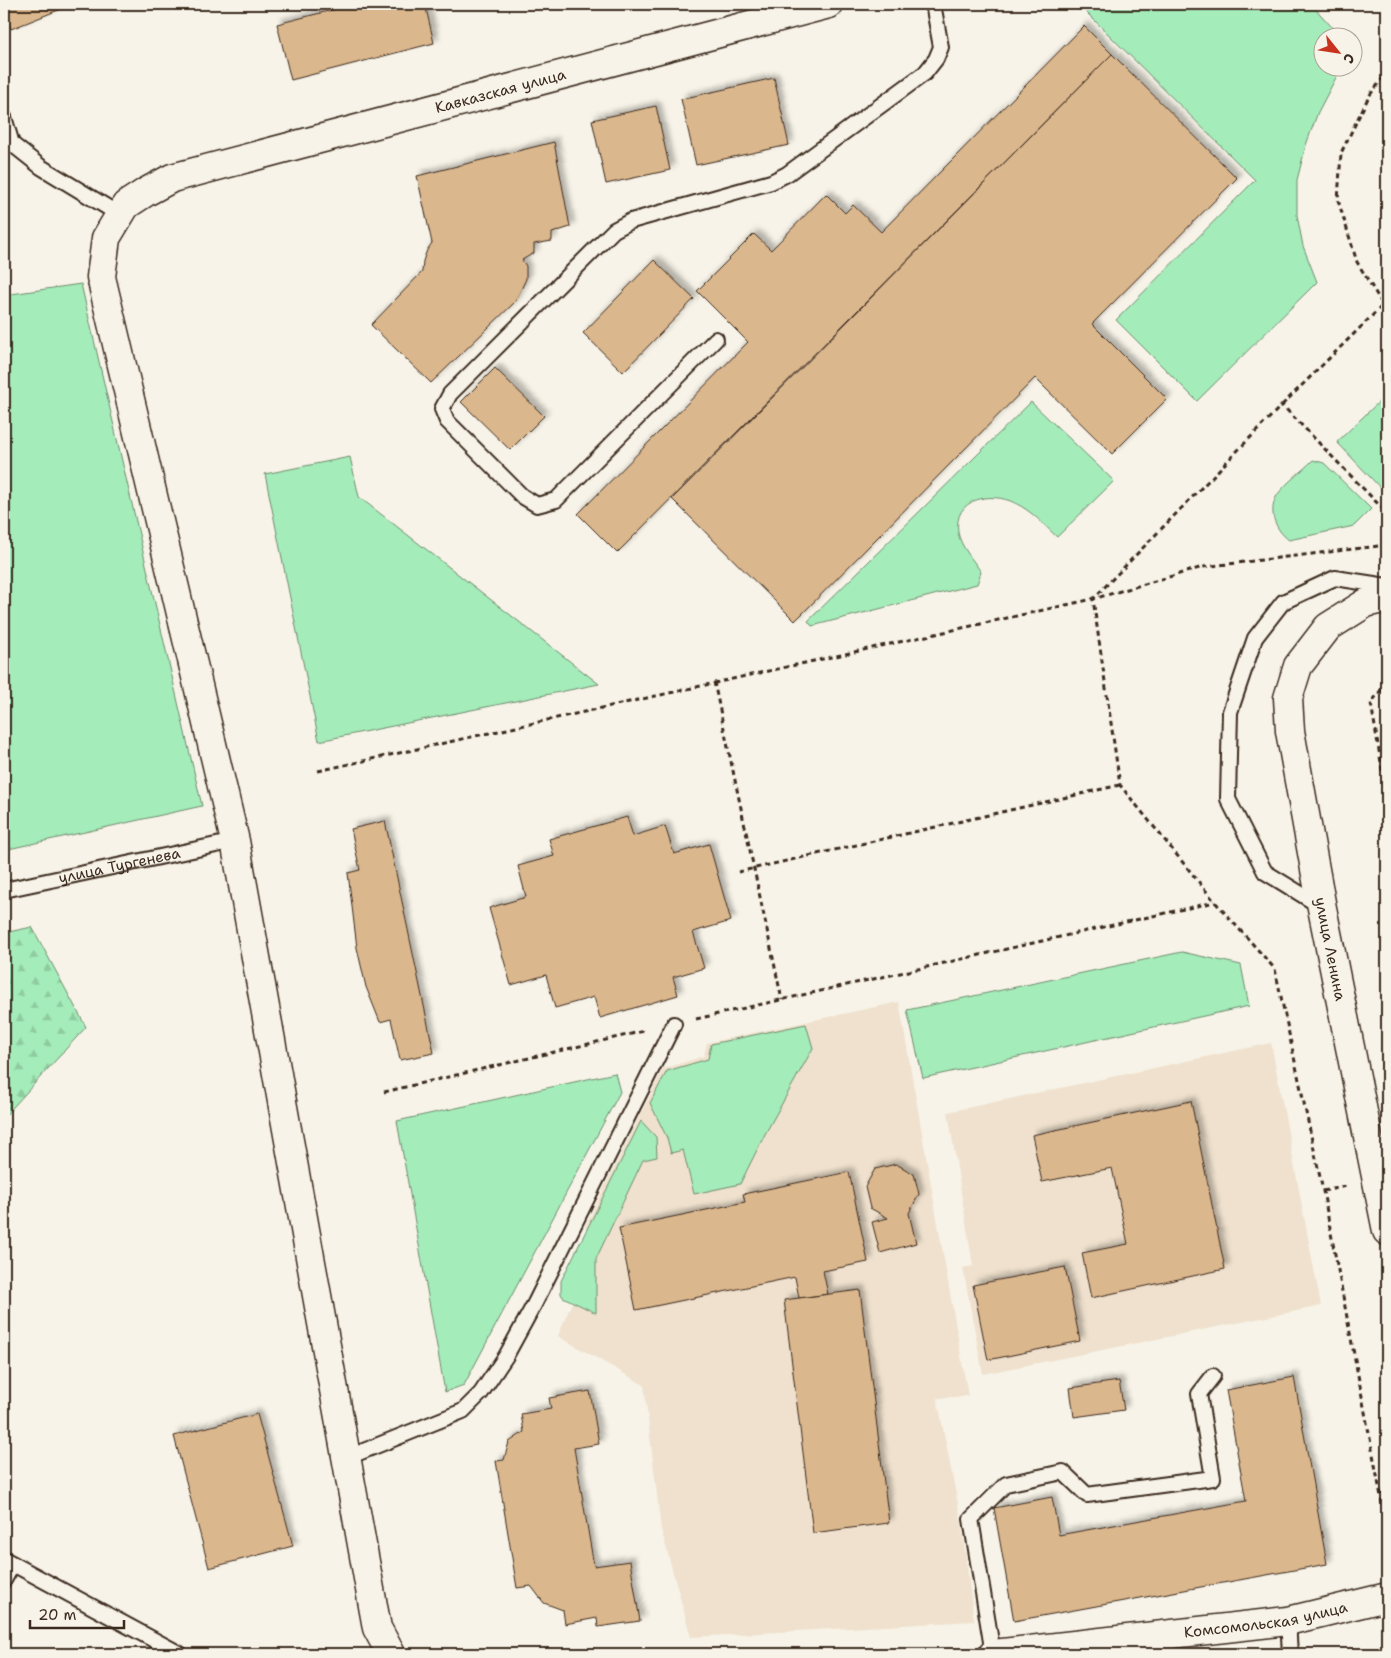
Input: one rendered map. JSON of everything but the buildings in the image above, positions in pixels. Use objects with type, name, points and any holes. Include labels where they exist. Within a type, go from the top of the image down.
[{"type":"street","name":"Кавказская улица","points":[[391,1654],[377,1628],[235,841],[101,277],[106,238],[126,206],[146,192],[172,178],[828,4]]},
{"type":"street","name":"улица Ленина","points":[[1387,598],[1366,604],[1328,627],[1298,666],[1288,698],[1290,731],[1322,908],[1387,1231]]},
{"type":"street","name":"Комсомольская улица","points":[[993,1654],[1288,1621],[1387,1597]]},
{"type":"lane","points":[[716,339],[556,500],[537,505],[522,496],[447,420],[442,409],[450,394],[614,230],[631,221],[772,182],[788,174],[925,73],[936,59],[941,47],[933,4]]},
{"type":"lane","points":[[4,117],[12,144],[41,167],[120,215]]},
{"type":"lane","points":[[1322,908],[1265,872],[1228,799],[1230,712],[1254,638],[1283,602],[1335,578],[1387,586]]},
{"type":"lane","name":"улица Тургенева","points":[[4,890],[235,841]]},
{"type":"lane","points":[[346,1458],[463,1411],[481,1393],[506,1356],[535,1302],[674,1024]]},
{"type":"lane","points":[[993,1654],[971,1519],[1006,1484],[1063,1472],[1087,1495],[1213,1478],[1199,1394],[1214,1376]]},
{"type":"lane","points":[[4,1580],[8,1562],[180,1654]]},
{"type":"lane","points":[[1288,1621],[1290,1654]]},
{"type":"path","points":[[1387,73],[1369,96],[1341,153],[1338,200],[1357,262],[1387,310]]},
{"type":"path","points":[[1093,599],[1282,405],[1383,306]]},
{"type":"path","points":[[1282,405],[1387,513]]},
{"type":"path","points":[[318,771],[1093,599],[1203,567],[1387,545]]},
{"type":"path","points":[[1093,599],[1120,786],[1215,902],[1275,969],[1323,1191],[1387,1528]]},
{"type":"path","points":[[714,682],[782,1000]]},
{"type":"path","points":[[1387,682],[1371,703],[1387,798]]},
{"type":"path","points":[[738,872],[1120,786]]},
{"type":"path","points":[[384,1092],[674,1024],[1215,902]]},
{"type":"shaded area","points":[[899,1002],[968,1396],[937,1398],[961,1520],[974,1621],[691,1637],[661,1529],[644,1385],[558,1336],[573,1300],[591,1234],[585,1227],[663,1069],[704,1056],[707,1043]]},
{"type":"shaded area","points":[[1271,1043],[1321,1306],[983,1374],[963,1268],[973,1266],[948,1112]]},
{"type":"green space","points":[[1078,4],[1311,4],[1333,28],[1314,28],[1314,78],[1336,78],[1318,112],[1306,145],[1297,180],[1297,215],[1303,246],[1317,282],[1197,401],[1116,320],[1255,180]]},
{"type":"green space","points":[[81,284],[202,806],[4,850],[4,295]]},
{"type":"green space","points":[[1387,394],[1387,495],[1337,442]]},
{"type":"green space","points":[[1031,402],[1114,481],[1057,537],[1032,514],[1015,503],[995,498],[976,500],[961,511],[958,520],[958,532],[964,548],[981,572],[977,584],[812,626],[808,621]]},
{"type":"green space","points":[[350,457],[359,497],[599,684],[319,741],[265,474]]},
{"type":"green space","points":[[1313,460],[1324,463],[1371,509],[1354,526],[1289,540],[1276,525],[1273,513],[1275,500],[1286,485]]},
{"type":"green space","points":[[32,927],[86,1027],[4,1117],[4,933]]},
{"type":"green space","points":[[1182,952],[1241,965],[1249,1006],[923,1078],[907,1010]]},
{"type":"green space","points":[[806,1024],[813,1048],[765,1134],[740,1184],[694,1194],[683,1150],[671,1153],[667,1138],[650,1103],[667,1071],[708,1059],[711,1044]]},
{"type":"green space","points":[[615,1073],[620,1092],[464,1385],[445,1392],[397,1121]]},
{"type":"green space","points":[[641,1121],[656,1137],[657,1157],[643,1160],[596,1259],[596,1313],[563,1297],[561,1294],[561,1281]]}]
